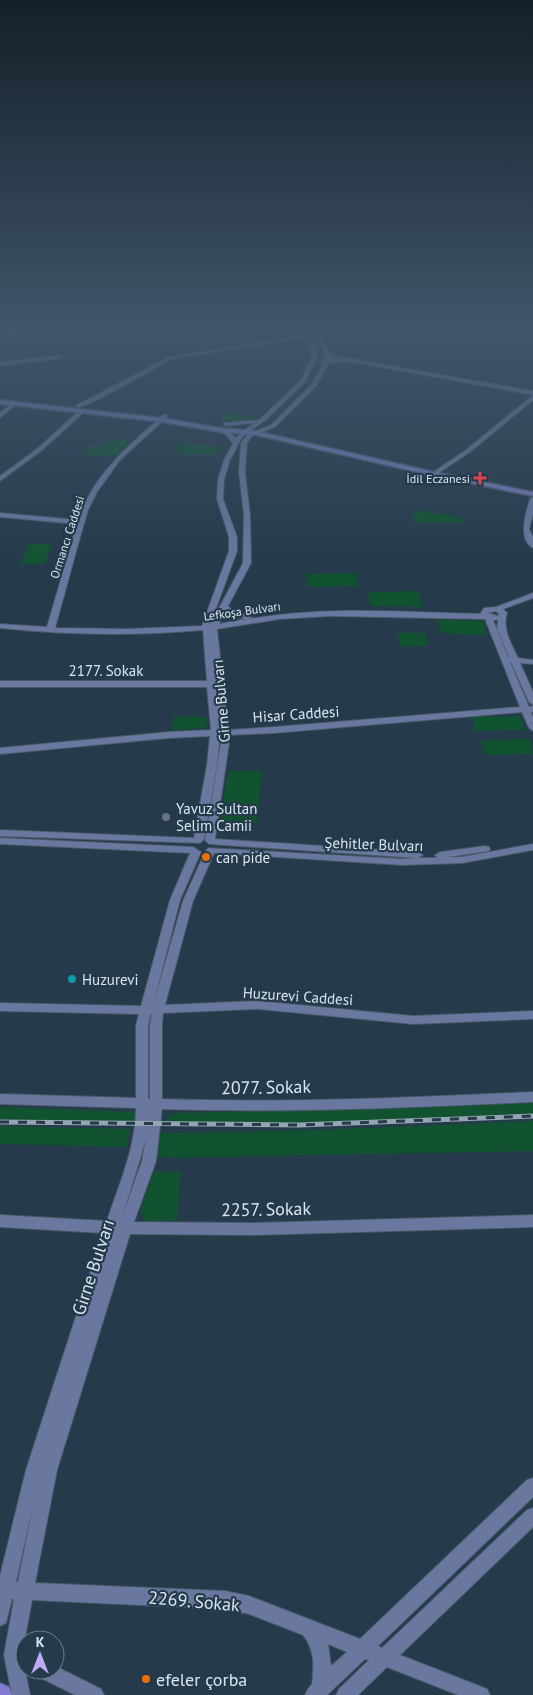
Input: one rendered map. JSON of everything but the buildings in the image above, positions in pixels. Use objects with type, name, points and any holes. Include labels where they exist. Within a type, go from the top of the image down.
[{"type":"main road","points":[[70,408],[80,409]]},
{"type":"main road","points":[[72,408],[226,424],[250,424],[265,418]]},
{"type":"main road","points":[[210,625],[224,606],[246,563],[247,515],[242,453],[246,437],[275,408]]},
{"type":"main road","points":[[164,418],[220,430],[254,431],[273,426],[292,408]]},
{"type":"main road","points":[[437,473],[519,408]]},
{"type":"main road","points":[[0,472],[80,409]]},
{"type":"main road","points":[[0,479],[39,450],[80,409]]},
{"type":"main road","name":"Ormancı Caddesi","points":[[51,629],[87,504],[118,459],[164,418]]},
{"type":"main road","points":[[226,424],[437,473],[533,493]]},
{"type":"main road","points":[[220,430],[228,434],[236,442]]},
{"type":"main road","points":[[210,625],[234,551],[233,537],[220,499],[224,468],[236,442],[254,431]]},
{"type":"main road","points":[[533,499],[526,529],[533,546]]},
{"type":"main road","points":[[0,515],[82,522]]},
{"type":"main road","points":[[501,614],[533,595]]},
{"type":"main road","points":[[533,600],[501,614],[487,615],[503,658],[529,709],[533,728]]},
{"type":"main road","points":[[224,606],[231,614],[248,617]]},
{"type":"main road","name":"Lefkoşa Bulvarı","points":[[210,625],[248,617],[333,609],[487,615]]},
{"type":"main road","name":"Lefkoşa Bulvarı","points":[[0,626],[51,629],[170,630],[272,616],[308,614],[487,615]]},
{"type":"main road","points":[[501,614],[500,629],[533,702]]},
{"type":"main road","name":"Girne Bulvarı","points":[[0,1617],[34,1470],[118,1228],[149,1161],[149,1105],[156,1025],[152,1010],[174,900],[196,845],[220,731],[212,684],[210,625]]},
{"type":"main road","name":"Girne Bulvarı","points":[[152,1010],[188,901],[211,846],[221,777],[220,731],[210,625]]},
{"type":"main road","points":[[503,658],[533,662]]},
{"type":"main road","name":"2177. Sokak","points":[[0,684],[212,684]]},
{"type":"main road","name":"Hisar Caddesi","points":[[0,751],[220,731],[275,730],[529,709]]},
{"type":"main road","name":"Şehitler Bulvarı","points":[[0,833],[211,846],[402,862],[462,860],[533,847]]},
{"type":"main road","name":"Şehitler Bulvarı","points":[[0,841],[196,845],[428,855],[475,851],[533,840]]},
{"type":"main road","name":"Huzurevi Caddesi","points":[[0,1007],[152,1010],[258,1005],[413,1020],[533,1015]]},
{"type":"main road","name":"2077. Sokak","points":[[0,1099],[228,1106],[415,1102],[533,1097]]},
{"type":"main road","name":"2257. Sokak","points":[[0,1221],[118,1228],[252,1229],[533,1221]]},
{"type":"main road","name":"Girne Bulvarı","points":[[21,1630],[24,1591],[49,1470],[118,1228]]},
{"type":"main road","points":[[318,1692],[533,1486]]},
{"type":"main road","points":[[345,1695],[533,1516]]},
{"type":"main road","name":"2269. Sokak","points":[[5,1590],[225,1600],[249,1605],[385,1656],[481,1695]]},
{"type":"main road","points":[[308,1627],[318,1637],[322,1654],[318,1692]]},
{"type":"main road","name":"Girne Bulvarı","points":[[20,1680],[21,1695]]},
{"type":"main road","points":[[64,1680],[95,1695]]},
{"type":"green space","points":[[228,413],[260,418],[248,423],[217,421]]},
{"type":"green space","points":[[109,439],[131,441],[116,457],[81,454],[89,446],[101,447]]},
{"type":"green space","points":[[172,443],[218,447],[220,448],[219,454],[181,454],[177,452],[179,445]]},
{"type":"green space","points":[[416,510],[461,517],[462,523],[411,522]]},
{"type":"green space","points":[[30,544],[52,544],[44,564],[20,564]]},
{"type":"green space","points":[[356,573],[358,586],[307,587],[306,574]]},
{"type":"green space","points":[[419,591],[423,607],[371,606],[368,592]]},
{"type":"green space","points":[[440,619],[480,621],[483,622],[487,633],[482,635],[441,633],[438,621]]},
{"type":"green space","points":[[397,633],[425,633],[428,646],[401,647]]},
{"type":"green space","points":[[173,716],[205,717],[208,720],[207,726],[172,731]]},
{"type":"green space","points":[[520,716],[525,730],[476,731],[472,717]]},
{"type":"green space","points":[[530,739],[533,754],[485,755],[481,740]]},
{"type":"green space","points":[[228,771],[259,771],[262,773],[257,823],[226,825],[220,821]]},
{"type":"green space","points":[[533,1103],[533,1114],[299,1123],[165,1123],[169,1115],[177,1113],[414,1108]]},
{"type":"green space","points":[[0,1107],[136,1112],[139,1123],[0,1119]]},
{"type":"green space","points":[[533,1121],[533,1151],[168,1158],[157,1155],[153,1145],[154,1137],[161,1133],[316,1130]]},
{"type":"green space","points":[[0,1126],[130,1129],[126,1147],[0,1144]]},
{"type":"green space","points":[[154,1171],[181,1172],[177,1220],[147,1222],[140,1212]]},
{"type":"railway","points":[[0,1122],[299,1125],[533,1116]]},
{"type":"place","name":"İdil Eczanesi","points":[[480,478]]},
{"type":"place","name":"Yavuz Sultan Selim Camii","points":[[166,817]]},
{"type":"place","name":"can pide","points":[[206,857]]},
{"type":"place","name":"Huzurevi","points":[[72,979]]},
{"type":"place","name":"efeler çorba","points":[[146,1679]]}]
